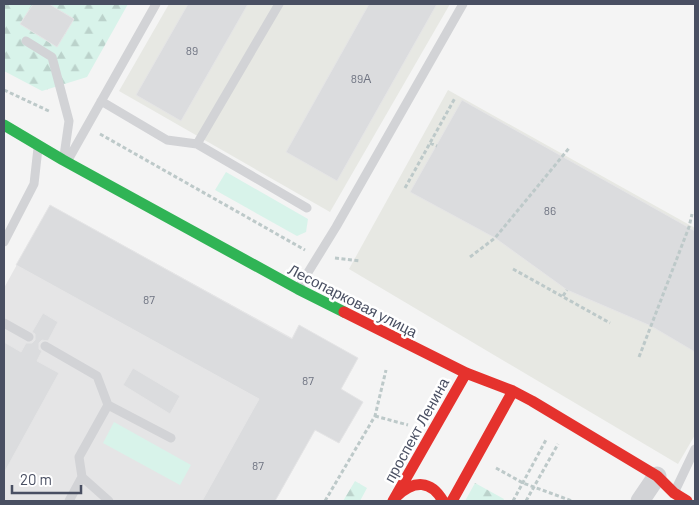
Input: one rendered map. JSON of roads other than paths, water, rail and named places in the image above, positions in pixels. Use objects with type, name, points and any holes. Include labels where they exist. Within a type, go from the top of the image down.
[{"type":"main road","name":"Лесопарковая улица","points":[[4,125],[65,161],[298,289],[466,373],[513,391],[559,416],[657,476],[674,493],[687,501]]},
{"type":"main road","name":"проспект Ленина","points":[[395,498],[466,373]]},
{"type":"main road","points":[[452,501],[513,391]]},
{"type":"main road","points":[[395,498],[411,486],[423,484],[435,490],[442,501]]},
{"type":"street","points":[[640,501],[657,476]]},
{"type":"lane","points":[[65,161],[87,127],[156,4]]},
{"type":"lane","points":[[198,144],[279,4]]},
{"type":"lane","points":[[298,289],[350,202],[462,4]]},
{"type":"lane","points":[[26,41],[52,57],[69,121],[65,161]]},
{"type":"lane","points":[[101,101],[167,140],[198,144],[307,208]]},
{"type":"lane","points":[[4,242],[34,184],[38,145]]},
{"type":"lane","points":[[4,323],[29,337]]},
{"type":"lane","points":[[45,346],[97,376],[108,405],[171,438]]},
{"type":"lane","points":[[69,501],[82,477],[79,457],[108,405]]},
{"type":"lane","points":[[674,493],[695,449]]},
{"type":"lane","points":[[82,477],[109,501]]}]
